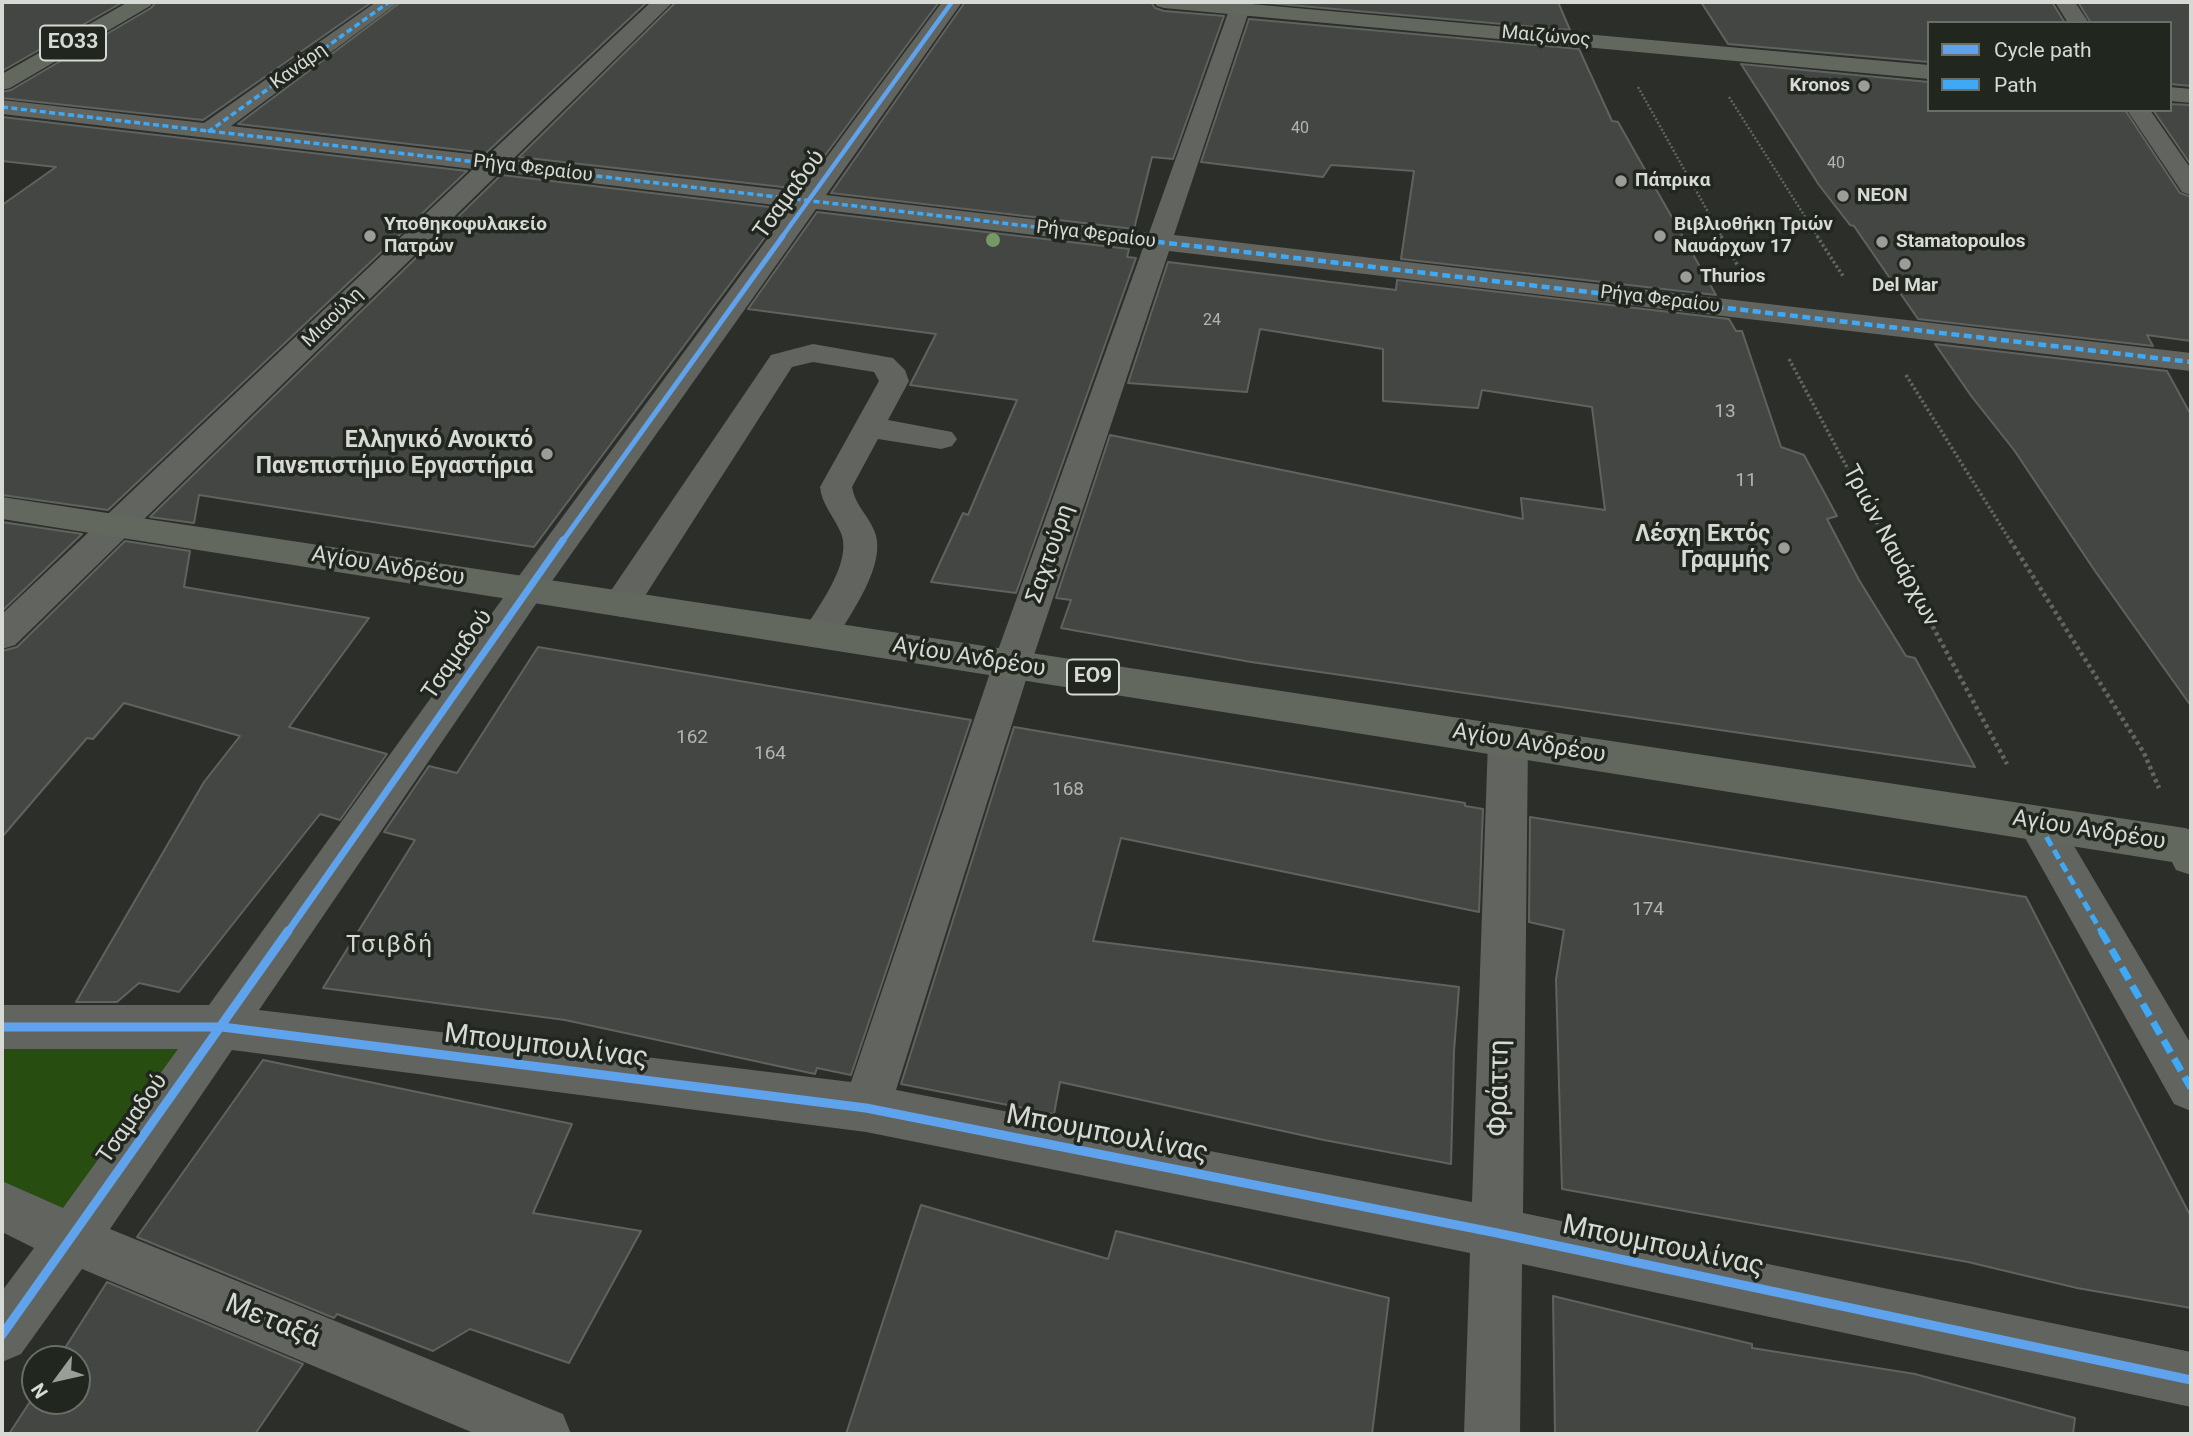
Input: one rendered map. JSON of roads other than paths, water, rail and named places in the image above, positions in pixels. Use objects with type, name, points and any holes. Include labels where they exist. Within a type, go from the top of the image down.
[{"type":"main road","name":"ΕΟ33","points":[[2,83],[144,2]]},
{"type":"main road","name":"Μαιζώνος","points":[[1164,2],[1241,5],[1927,72]]},
{"type":"main road","points":[[2172,94],[2191,96]]},
{"type":"main road","name":"Αγίου Ανδρέου","points":[[2,508],[2039,824],[2189,850]]},
{"type":"street","name":"Κανάρη","points":[[208,132],[389,2]]},
{"type":"street","name":"Μιαούλη","points":[[2,635],[663,2]]},
{"type":"street","name":"Τσαμαδού","points":[[2,1335],[222,1027],[528,589],[952,2]]},
{"type":"street","points":[[2065,2],[2078,21]]},
{"type":"street","name":"Σαχτούρη","points":[[866,1108],[1012,664],[1161,242],[1241,5]]},
{"type":"street","name":"Ρήγα Φεραίου","points":[[2,107],[2191,362]]},
{"type":"street","points":[[2139,112],[2191,187]]},
{"type":"street","points":[[621,604],[781,361],[813,352],[883,364],[890,370],[894,381],[836,487],[836,498],[858,531],[862,544],[860,562],[820,634]]},
{"type":"street","points":[[868,427],[941,439]]},
{"type":"street","name":"Φράττη","points":[[1492,1434],[1507,741]]},
{"type":"street","points":[[2039,824],[2191,1088]]},
{"type":"street","name":"Μπουμπουλίνας","points":[[2,1027],[222,1027],[866,1108],[1497,1233],[2191,1380]]},
{"type":"street","name":"Μεταξά","points":[[2,1206],[72,1239],[543,1434]]},
{"type":"place","name":"Kronos","points":[[1864,86]]},
{"type":"place","name":"Πάπρικα","points":[[1621,181]]},
{"type":"place","name":"NEON","points":[[1843,196]]},
{"type":"place","name":"Υποθηκοφυλακείο Πατρών","points":[[370,236]]},
{"type":"place","name":"Βιβλιοθήκη Τριών Ναυάρχων 17","points":[[1660,236]]},
{"type":"place","name":"Stamatopoulos","points":[[1882,242]]},
{"type":"place","name":"Del Mar","points":[[1905,264]]},
{"type":"place","name":"Thurios","points":[[1686,277]]},
{"type":"place","name":"Ελληνικό Ανοικτό Πανεπιστήμιο Εργαστήρια","points":[[547,454]]},
{"type":"place","name":"Λέσχη Εκτός Γραμμής","points":[[1784,548]]},
{"type":"district","name":"Τσιβδή","points":[[390,946]]}]
